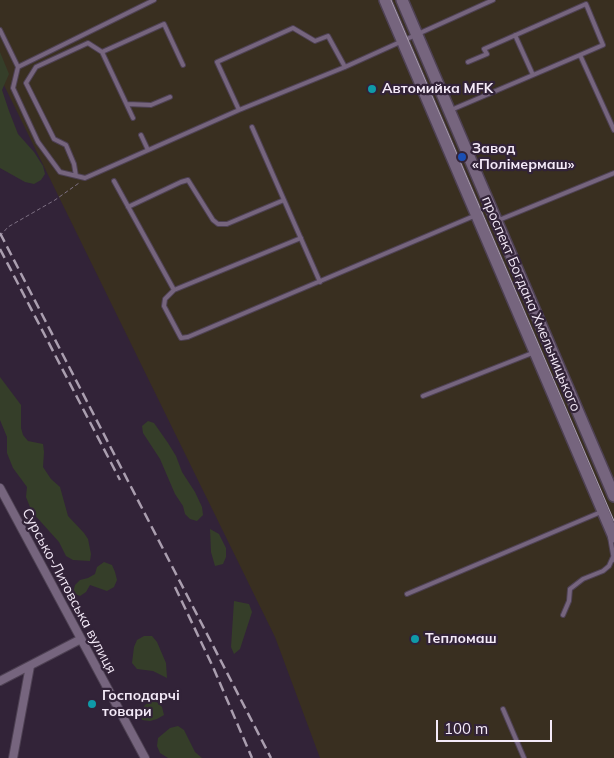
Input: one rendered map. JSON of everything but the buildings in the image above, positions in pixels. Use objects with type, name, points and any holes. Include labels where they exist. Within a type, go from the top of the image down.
[{"type":"main road","name":"проспект Богдана Хмельницького","points":[[385,0],[614,537]]},
{"type":"main road","name":"проспект Богдана Хмельницького","points":[[402,0],[614,496]]},
{"type":"street","name":"Сурсько-Литовська вулиця","points":[[0,488],[145,758]]},
{"type":"street","points":[[0,681],[81,639]]},
{"type":"street","points":[[13,758],[30,666]]},
{"type":"lane","points":[[18,67],[154,0]]},
{"type":"lane","points":[[0,30],[18,67],[13,88],[38,142],[60,172],[85,178],[238,110],[403,42],[493,0]]},
{"type":"lane","points":[[449,111],[604,45],[586,4],[484,49],[487,54],[468,62]]},
{"type":"lane","points":[[102,52],[164,24],[182,65]]},
{"type":"lane","points":[[238,110],[217,62],[293,28],[315,41],[328,36],[345,67]]},
{"type":"lane","points":[[516,35],[533,75]]},
{"type":"lane","points":[[76,176],[74,164],[66,145],[54,139],[26,83],[36,67],[88,43],[102,52],[133,118]]},
{"type":"lane","points":[[580,56],[614,130]]},
{"type":"lane","points":[[127,104],[151,105],[170,97]]},
{"type":"lane","points":[[252,127],[320,282]]},
{"type":"lane","points":[[141,135],[148,150]]},
{"type":"lane","points":[[497,221],[614,173]]},
{"type":"lane","points":[[128,207],[188,180],[213,220],[218,224],[227,224],[284,200]]},
{"type":"lane","points":[[114,181],[174,290]]},
{"type":"lane","points":[[300,238],[174,290],[165,299],[164,306],[181,338],[188,337],[320,282],[476,215]]},
{"type":"lane","points":[[423,396],[535,352]]},
{"type":"lane","points":[[407,594],[603,511]]},
{"type":"lane","points":[[563,615],[569,601],[570,589],[583,579],[603,571],[614,559],[608,522]]},
{"type":"lane","points":[[503,709],[524,758]]},
{"type":"path","points":[[0,236],[8,226],[55,200],[85,178]]},
{"type":"shaded area","points":[[0,0],[614,0],[614,758],[320,758],[275,637],[0,77]]},
{"type":"green space","points":[[0,52],[9,74],[2,90],[9,111],[18,134],[34,152],[43,166],[45,174],[41,180],[34,184],[25,182],[0,168]]},
{"type":"green space","points":[[0,377],[21,405],[21,428],[23,435],[28,441],[43,444],[43,467],[51,479],[60,487],[68,516],[88,539],[91,554],[90,561],[73,560],[66,556],[59,542],[32,512],[26,497],[27,487],[13,468],[7,453],[7,437],[0,420]]},
{"type":"green space","points":[[148,421],[154,423],[168,443],[176,456],[182,472],[195,492],[202,507],[203,515],[197,521],[190,519],[185,514],[160,459],[143,433],[142,426]]},
{"type":"green space","points":[[210,529],[219,534],[226,548],[226,557],[223,564],[215,566],[211,552]]},
{"type":"green space","points":[[104,562],[112,565],[115,572],[117,580],[114,587],[107,591],[90,585],[86,592],[80,596],[73,593],[75,585],[80,580],[95,574],[97,567]]},
{"type":"green space","points":[[234,601],[249,604],[252,612],[240,649],[234,654],[231,647]]},
{"type":"green space","points":[[144,636],[152,636],[157,642],[166,663],[167,678],[153,671],[137,669],[132,663],[137,640]]},
{"type":"green space","points":[[150,701],[156,701],[162,707],[164,715],[150,721],[142,720],[141,713],[144,706]]},
{"type":"green space","points":[[178,726],[184,730],[195,752],[202,758],[168,758],[160,753],[157,746],[158,738],[170,728]]},
{"type":"tram line","points":[[391,0],[614,521]]},
{"type":"railway","points":[[0,233],[271,758]]},
{"type":"railway","points":[[0,249],[120,480]]},
{"type":"railway","points":[[175,587],[213,667],[252,758]]},
{"type":"place","name":"Автомийка MFK","points":[[372,89]]},
{"type":"place","name":"Завод «Полімермаш»","points":[[462,157]]},
{"type":"place","name":"Тепломаш","points":[[415,639]]},
{"type":"place","name":"Господарчі товари","points":[[92,704]]}]
